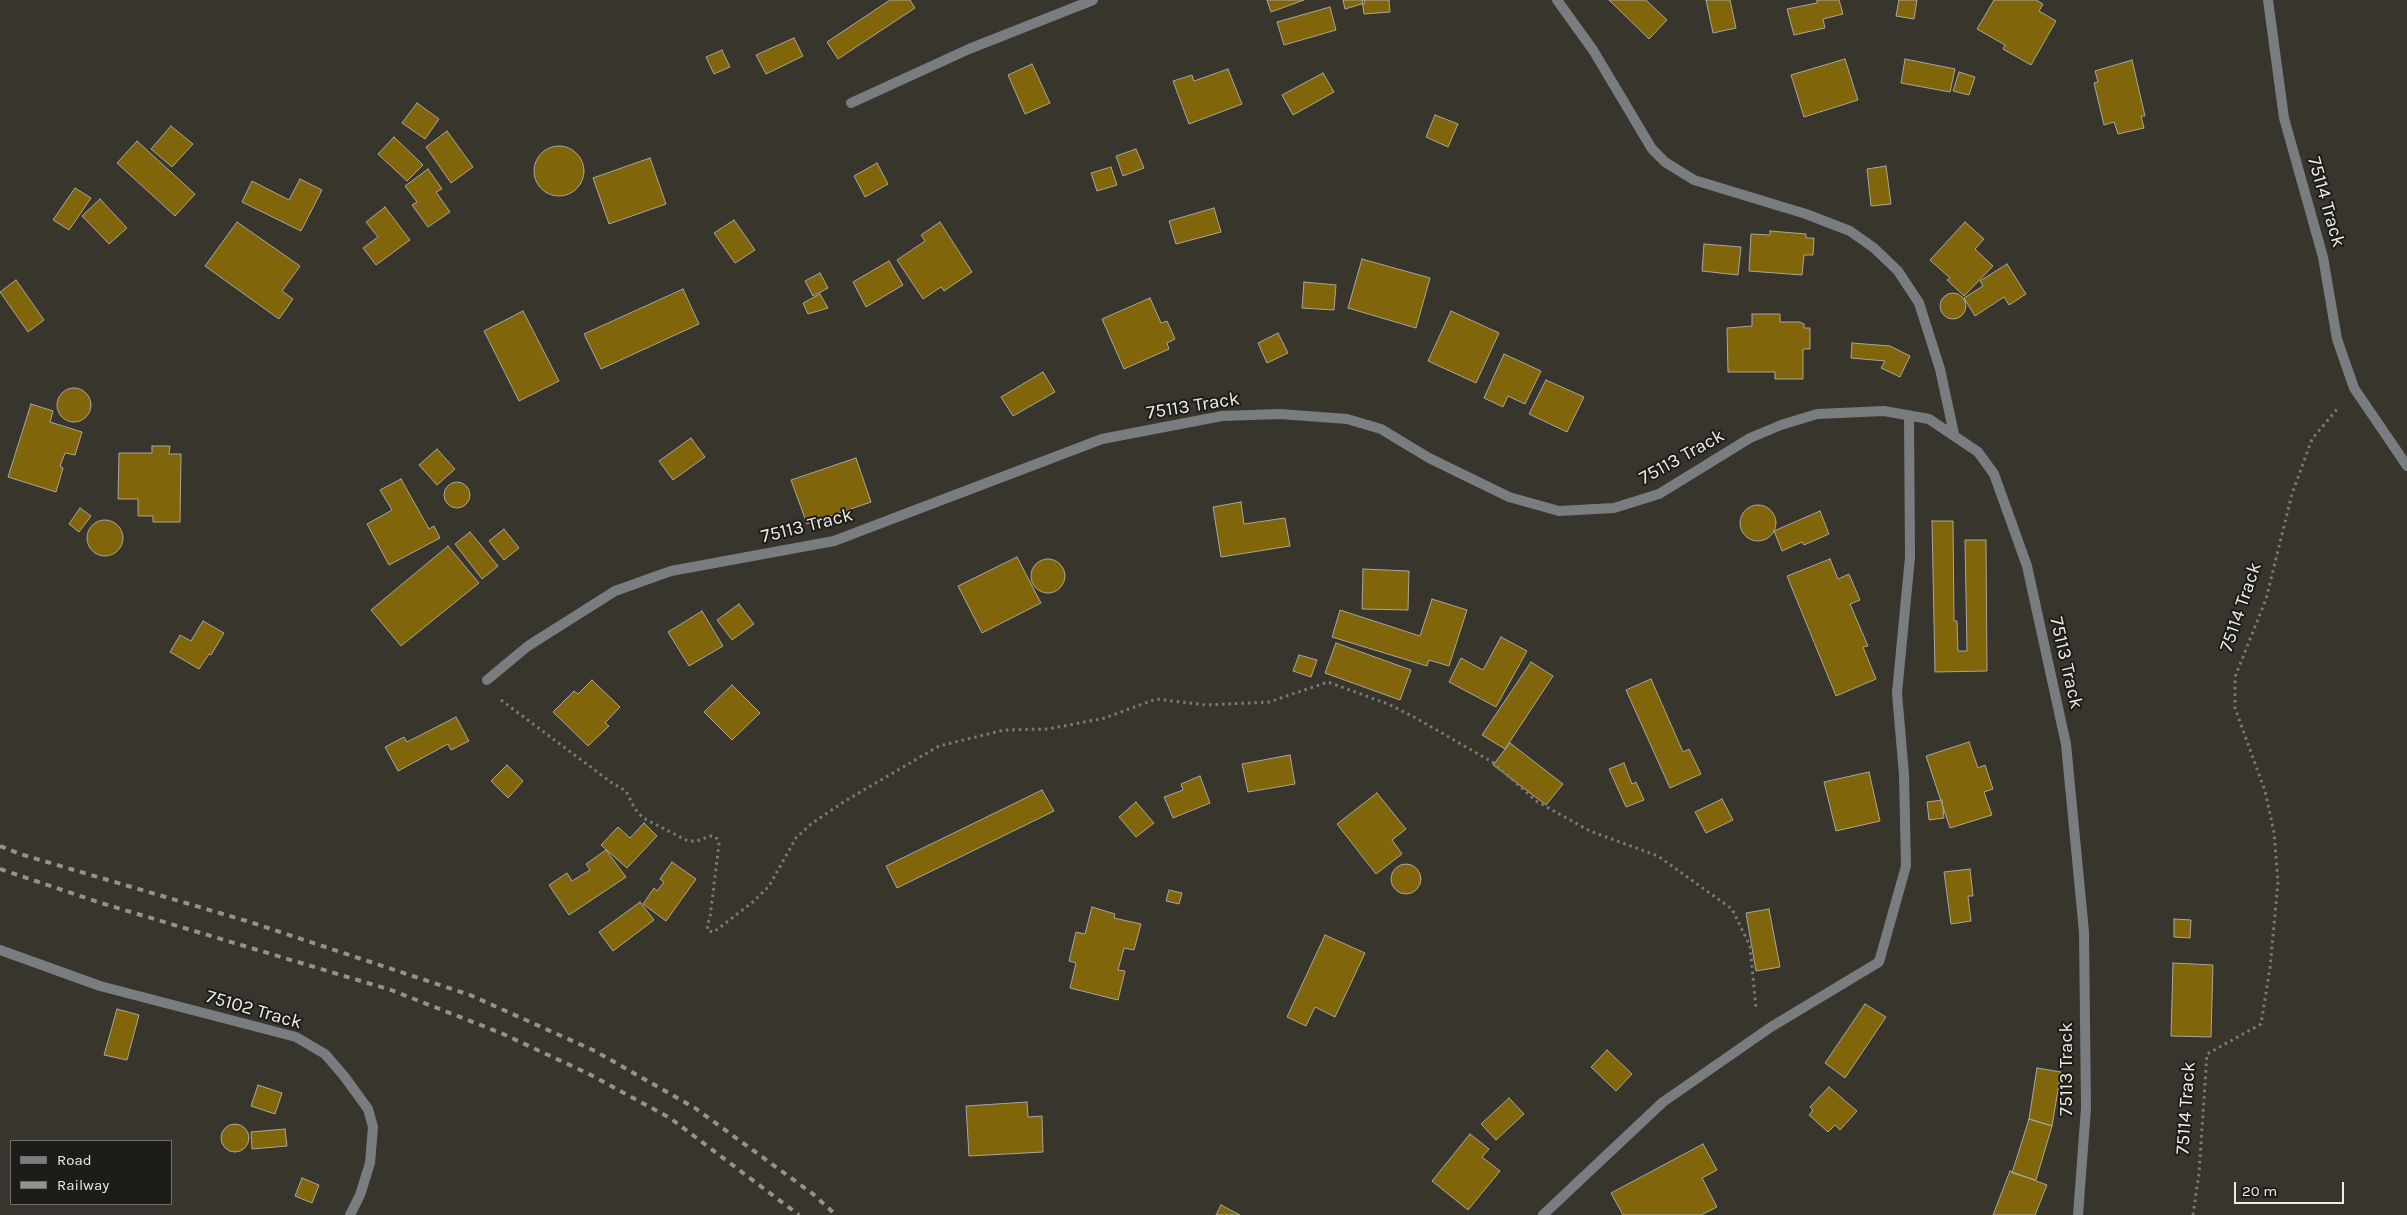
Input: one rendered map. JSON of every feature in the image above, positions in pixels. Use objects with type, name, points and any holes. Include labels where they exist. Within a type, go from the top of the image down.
[{"type":"street","points":[[851,103],[969,49],[1093,0]]},
{"type":"street","points":[[1558,0],[1593,50],[1652,148],[1664,162],[1694,180],[1806,214],[1850,231],[1874,248],[1898,271],[1919,303],[1940,369],[1954,434]]},
{"type":"street","name":"75114 Track","points":[[2268,0],[2284,118],[2323,256],[2337,339],[2354,388]]},
{"type":"street","points":[[2354,388],[2407,466]]},
{"type":"street","name":"75113 Track","points":[[487,680],[528,646],[615,591],[634,584],[671,571],[834,541],[1102,440],[1222,416],[1280,414],[1347,419],[1381,428],[1430,458],[1509,498],[1559,512],[1614,508],[1659,494],[1750,438],[1817,414],[1884,412],[1929,419],[1954,434],[1978,452],[1994,474],[2027,566],[2066,744],[2084,932],[2086,1108],[2078,1215]]},
{"type":"street","points":[[1544,1215],[1664,1102],[1771,1028],[1879,962],[1906,866],[1904,775],[1897,693],[1910,557],[1909,416]]},
{"type":"street","name":"75102 Track","points":[[0,950],[100,986],[296,1037],[324,1054],[344,1076],[368,1109],[373,1127],[370,1163],[360,1195],[350,1215]]},
{"type":"path","name":"75114 Track","points":[[2193,1215],[2200,1164],[2207,1054],[2261,1024],[2270,968],[2278,882],[2274,832],[2265,791],[2235,708],[2235,677],[2266,599],[2292,494],[2312,439],[2354,388]]},
{"type":"path","points":[[487,680],[488,687],[494,695],[612,783],[626,791],[635,809],[643,818],[688,842],[710,836],[716,837],[718,844],[716,868],[710,918],[707,925],[708,930],[714,932],[754,901],[769,886],[796,838],[811,824],[845,801],[939,746],[1004,730],[1048,729],[1105,718],[1156,699],[1206,706],[1269,702],[1328,682],[1388,704],[1414,717],[1494,763],[1536,801],[1590,831],[1658,856],[1732,909],[1750,946],[1756,1009]]},
{"type":"building","points":[[890,0],[910,0],[915,8],[838,59],[827,42]]},
{"type":"building","points":[[1267,0],[1304,0],[1271,12]]},
{"type":"building","points":[[1343,0],[1364,0],[1365,3],[1345,9]]},
{"type":"building","points":[[1362,0],[1389,0],[1390,12],[1364,14]]},
{"type":"building","points":[[1609,0],[1646,0],[1667,20],[1649,39]]},
{"type":"building","points":[[1706,0],[1730,0],[1736,28],[1713,33]]},
{"type":"building","points":[[1817,0],[1839,0],[1843,14],[1823,19],[1825,28],[1794,35],[1787,9],[1817,3]]},
{"type":"building","points":[[1899,0],[1917,0],[1914,19],[1896,16]]},
{"type":"building","points":[[1994,0],[2036,0],[2043,4],[2039,11],[2056,21],[2031,65],[2003,49],[2005,45],[1977,29]]},
{"type":"building","points":[[1330,7],[1336,30],[1284,45],[1277,22]]},
{"type":"building","points":[[794,38],[803,56],[766,74],[756,55]]},
{"type":"building","points":[[722,50],[730,67],[714,74],[706,57]]},
{"type":"building","points":[[1845,59],[1858,100],[1804,117],[1791,75]]},
{"type":"building","points":[[1905,59],[1955,69],[1950,92],[1901,83]]},
{"type":"building","points":[[2132,60],[2145,116],[2141,116],[2144,128],[2118,134],[2114,122],[2104,125],[2094,83],[2098,82],[2095,71]]},
{"type":"building","points":[[1032,64],[1050,103],[1025,114],[1008,75]]},
{"type":"building","points":[[1228,69],[1242,104],[1189,124],[1173,81],[1192,75],[1194,81]]},
{"type":"building","points":[[1959,72],[1975,77],[1969,95],[1953,91]]},
{"type":"building","points":[[1323,73],[1334,92],[1293,115],[1282,95]]},
{"type":"building","points":[[417,103],[439,119],[425,139],[402,123]]},
{"type":"building","points":[[1435,115],[1458,124],[1448,147],[1426,137]]},
{"type":"building","points":[[171,126],[193,144],[172,167],[151,149]]},
{"type":"building","points":[[447,131],[473,167],[451,183],[426,147]]},
{"type":"building","points":[[394,137],[423,165],[407,181],[378,154]]},
{"type":"building","points":[[137,141],[195,194],[175,216],[117,163]]},
{"type":"building","points":[[554,146],[564,146],[577,153],[584,166],[584,176],[577,189],[564,196],[554,196],[545,192],[538,185],[534,176],[534,166],[538,157],[545,150]]},
{"type":"building","points":[[1136,149],[1144,168],[1123,176],[1116,156]]},
{"type":"building","points":[[650,158],[666,204],[609,224],[593,178]]},
{"type":"building","points":[[877,163],[888,184],[865,197],[854,176]]},
{"type":"building","points":[[1886,166],[1891,204],[1871,206],[1867,169]]},
{"type":"building","points":[[1111,167],[1117,185],[1097,191],[1091,173]]},
{"type":"building","points":[[428,169],[442,189],[436,192],[450,212],[428,227],[412,205],[417,202],[405,186]]},
{"type":"building","points":[[300,179],[322,190],[301,231],[242,202],[252,181],[289,200]]},
{"type":"building","points":[[75,188],[91,198],[69,230],[53,220]]},
{"type":"building","points":[[100,199],[127,228],[109,244],[82,216]]},
{"type":"building","points":[[385,207],[410,240],[376,265],[363,248],[378,237],[366,222]]},
{"type":"building","points":[[1214,208],[1221,232],[1176,244],[1169,221]]},
{"type":"building","points":[[734,220],[755,250],[735,263],[714,233]]},
{"type":"building","points":[[237,222],[300,266],[282,291],[293,299],[279,319],[205,266]]},
{"type":"building","points":[[940,222],[972,272],[944,291],[941,287],[923,299],[897,260],[925,241],[921,235]]},
{"type":"building","points":[[1965,222],[1984,239],[1975,249],[1993,266],[1964,296],[1947,280],[1950,278],[1930,260]]},
{"type":"building","points":[[1770,231],[1806,234],[1806,238],[1814,238],[1813,255],[1804,255],[1802,275],[1749,271],[1751,234],[1770,235]]},
{"type":"building","points":[[1704,244],[1741,247],[1738,275],[1702,271]]},
{"type":"building","points":[[1362,259],[1430,278],[1416,328],[1348,308]]},
{"type":"building","points":[[889,261],[903,285],[866,307],[853,282]]},
{"type":"building","points":[[2007,264],[2026,294],[2009,305],[2004,297],[1975,316],[1964,298],[1983,286],[1980,281]]},
{"type":"building","points":[[820,273],[828,288],[813,296],[805,281]]},
{"type":"building","points":[[16,280],[44,320],[28,332],[0,292]]},
{"type":"building","points":[[1304,282],[1336,285],[1334,310],[1302,308]]},
{"type":"building","points":[[683,289],[699,324],[601,369],[584,334]]},
{"type":"building","points":[[1953,293],[1962,297],[1966,306],[1962,315],[1953,319],[1944,315],[1940,306],[1944,297]]},
{"type":"building","points":[[820,294],[828,308],[808,314],[803,303]]},
{"type":"building","points":[[1150,298],[1161,323],[1167,321],[1175,339],[1167,343],[1169,349],[1124,369],[1102,319]]},
{"type":"building","points":[[523,311],[559,381],[519,401],[484,331]]},
{"type":"building","points":[[1451,311],[1499,333],[1476,383],[1428,361]]},
{"type":"building","points":[[1752,314],[1780,314],[1780,322],[1800,322],[1804,324],[1804,328],[1810,328],[1810,349],[1803,349],[1803,379],[1775,379],[1775,372],[1728,372],[1727,328],[1752,326]]},
{"type":"building","points":[[1278,333],[1288,353],[1267,363],[1258,343]]},
{"type":"building","points":[[1852,343],[1890,346],[1910,356],[1900,377],[1881,368],[1885,361],[1851,358]]},
{"type":"building","points":[[1504,354],[1541,371],[1525,404],[1508,396],[1503,407],[1484,398]]},
{"type":"building","points":[[1043,372],[1055,392],[1013,416],[1001,397]]},
{"type":"building","points":[[1546,380],[1584,397],[1567,432],[1529,414]]},
{"type":"building","points":[[74,388],[81,389],[86,393],[90,398],[90,412],[86,417],[81,421],[74,422],[67,421],[62,417],[58,412],[57,405],[58,398],[62,393],[67,389]]},
{"type":"building","points":[[31,404],[53,411],[50,422],[82,432],[75,455],[65,453],[60,466],[63,468],[56,492],[8,477]]},
{"type":"building","points":[[691,438],[705,457],[673,480],[659,461]]},
{"type":"building","points":[[152,446],[170,446],[169,454],[181,454],[180,522],[153,522],[153,516],[138,516],[138,499],[118,499],[119,453],[152,453]]},
{"type":"building","points":[[437,449],[455,469],[437,485],[419,465]]},
{"type":"building","points":[[856,458],[871,502],[807,524],[791,480]]},
{"type":"building","points":[[401,479],[429,529],[434,526],[440,538],[389,565],[367,524],[392,510],[380,490]]},
{"type":"building","points":[[457,482],[466,486],[470,495],[466,504],[457,508],[448,504],[444,495],[448,486]]},
{"type":"building","points":[[1241,502],[1244,524],[1285,518],[1290,546],[1221,557],[1213,507]]},
{"type":"building","points":[[1758,505],[1765,506],[1771,510],[1775,516],[1775,530],[1771,536],[1765,540],[1758,541],[1751,540],[1745,536],[1741,530],[1740,523],[1741,516],[1745,510],[1751,506]]},
{"type":"building","points":[[80,508],[91,516],[79,532],[69,524]]},
{"type":"building","points":[[1820,511],[1829,534],[1804,545],[1802,542],[1782,551],[1774,531]]},
{"type":"building","points":[[105,520],[117,526],[123,538],[117,550],[105,556],[93,550],[87,538],[93,526]]},
{"type":"building","points":[[1932,521],[1953,521],[1954,621],[1957,621],[1958,651],[1967,651],[1965,540],[1986,540],[1987,671],[1935,672]]},
{"type":"building","points":[[504,529],[519,548],[504,560],[489,541]]},
{"type":"building","points":[[470,532],[498,566],[482,579],[455,544]]},
{"type":"building","points":[[448,546],[479,583],[401,646],[371,610]]},
{"type":"building","points":[[1017,557],[1041,603],[982,633],[958,586]]},
{"type":"building","points":[[1048,559],[1055,560],[1060,564],[1064,569],[1064,583],[1060,588],[1055,592],[1048,593],[1041,592],[1036,588],[1032,583],[1031,576],[1032,569],[1036,564],[1041,560]]},
{"type":"building","points":[[1830,559],[1838,579],[1849,574],[1860,600],[1850,604],[1868,646],[1863,647],[1876,679],[1836,696],[1787,576]]},
{"type":"building","points":[[1363,569],[1409,571],[1408,610],[1362,609]]},
{"type":"building","points":[[1432,599],[1467,610],[1449,666],[1429,660],[1427,666],[1332,637],[1340,610],[1420,636]]},
{"type":"building","points":[[739,604],[754,624],[732,640],[717,620]]},
{"type":"building","points":[[702,611],[723,646],[689,666],[668,632]]},
{"type":"building","points":[[203,621],[224,633],[211,655],[209,654],[199,669],[170,652],[180,635],[191,641]]},
{"type":"building","points":[[1501,637],[1527,651],[1496,707],[1449,682],[1461,658],[1483,670]]},
{"type":"building","points":[[1336,643],[1411,670],[1400,700],[1325,673]]},
{"type":"building","points":[[1299,655],[1317,660],[1311,677],[1293,671]]},
{"type":"building","points":[[1531,662],[1553,676],[1505,749],[1482,735]]},
{"type":"building","points":[[1651,679],[1683,752],[1689,749],[1701,774],[1670,788],[1626,690]]},
{"type":"building","points":[[592,680],[620,707],[605,723],[609,726],[588,746],[553,712],[574,691],[578,694]]},
{"type":"building","points":[[732,685],[760,713],[732,740],[704,712]]},
{"type":"building","points":[[456,717],[469,741],[451,750],[448,744],[398,771],[385,747],[404,737],[407,742]]},
{"type":"building","points":[[1969,742],[1978,768],[1985,765],[1993,789],[1984,792],[1992,815],[1950,828],[1926,756]]},
{"type":"building","points":[[1510,743],[1563,784],[1546,805],[1493,765]]},
{"type":"building","points":[[1290,755],[1295,784],[1248,792],[1242,764]]},
{"type":"building","points":[[1624,763],[1632,784],[1636,782],[1644,800],[1626,807],[1609,769]]},
{"type":"building","points":[[507,765],[523,781],[508,798],[491,781]]},
{"type":"building","points":[[1869,772],[1880,821],[1836,831],[1824,782]]},
{"type":"building","points":[[1200,776],[1210,803],[1173,818],[1164,797],[1183,790],[1181,784]]},
{"type":"building","points":[[1042,790],[1054,811],[897,888],[886,866]]},
{"type":"building","points":[[1377,793],[1406,829],[1392,840],[1402,854],[1376,874],[1337,824]]},
{"type":"building","points":[[1722,799],[1733,820],[1706,833],[1695,812]]},
{"type":"building","points":[[1942,800],[1944,818],[1929,820],[1927,802]]},
{"type":"building","points":[[1136,802],[1154,823],[1136,837],[1119,817]]},
{"type":"building","points":[[644,823],[657,836],[627,868],[601,845],[618,827],[630,838]]},
{"type":"building","points":[[606,850],[626,877],[569,915],[549,885],[567,873],[572,881],[590,870],[586,864]]},
{"type":"building","points":[[672,862],[696,879],[666,921],[643,904],[654,888],[657,891],[664,882],[660,879]]},
{"type":"building","points":[[1406,864],[1412,865],[1420,873],[1420,885],[1412,893],[1406,894],[1400,893],[1392,885],[1391,879],[1392,873],[1400,865]]},
{"type":"building","points":[[1970,869],[1973,896],[1968,896],[1971,921],[1951,924],[1944,872]]},
{"type":"building","points":[[1169,890],[1182,893],[1179,904],[1166,901]]},
{"type":"building","points":[[640,902],[654,920],[613,951],[599,932]]},
{"type":"building","points":[[1092,907],[1115,914],[1114,918],[1141,924],[1134,950],[1124,948],[1118,970],[1125,971],[1118,1000],[1070,988],[1076,963],[1069,961],[1076,932],[1085,934]]},
{"type":"building","points":[[1769,909],[1780,967],[1756,971],[1746,913]]},
{"type":"building","points":[[2174,919],[2191,920],[2190,938],[2174,937]]},
{"type":"building","points":[[1325,935],[1365,953],[1335,1017],[1315,1007],[1306,1026],[1287,1017]]},
{"type":"building","points":[[2173,963],[2213,965],[2211,1037],[2171,1036]]},
{"type":"building","points":[[1865,1004],[1886,1017],[1845,1078],[1825,1063]]},
{"type":"building","points":[[117,1009],[139,1015],[127,1060],[104,1055]]},
{"type":"building","points":[[1607,1050],[1632,1074],[1616,1091],[1591,1067]]},
{"type":"building","points":[[2037,1068],[2061,1072],[2052,1126],[2029,1119]]},
{"type":"building","points":[[258,1085],[282,1093],[275,1114],[251,1106]]},
{"type":"building","points":[[1829,1087],[1857,1111],[1840,1130],[1835,1125],[1828,1132],[1809,1115],[1813,1110],[1810,1107]]},
{"type":"building","points":[[1509,1098],[1524,1114],[1496,1140],[1481,1124]]},
{"type":"building","points":[[1027,1102],[1028,1117],[1042,1116],[1043,1152],[969,1156],[966,1106]]},
{"type":"building","points":[[2029,1119],[2052,1126],[2036,1180],[2012,1173]]},
{"type":"building","points":[[235,1124],[245,1128],[249,1138],[245,1148],[235,1152],[225,1148],[221,1138],[225,1128]]},
{"type":"building","points":[[285,1129],[287,1146],[252,1149],[251,1132]]},
{"type":"building","points":[[1470,1134],[1489,1149],[1482,1157],[1500,1171],[1468,1210],[1432,1181]]},
{"type":"building","points":[[1703,1144],[1717,1170],[1702,1178],[1717,1207],[1701,1215],[1623,1215],[1611,1193]]},
{"type":"building","points":[[2010,1171],[2047,1185],[2035,1215],[1993,1215]]},
{"type":"building","points":[[302,1178],[319,1185],[312,1203],[295,1196]]},
{"type":"building","points":[[1221,1205],[1240,1215],[1216,1215]]},
{"type":"railway","points":[[0,846],[20,854],[250,922],[470,995],[595,1051],[695,1108],[813,1194],[836,1215]]},
{"type":"railway","points":[[0,869],[101,903],[391,990],[501,1033],[589,1074],[670,1118],[799,1215]]}]
